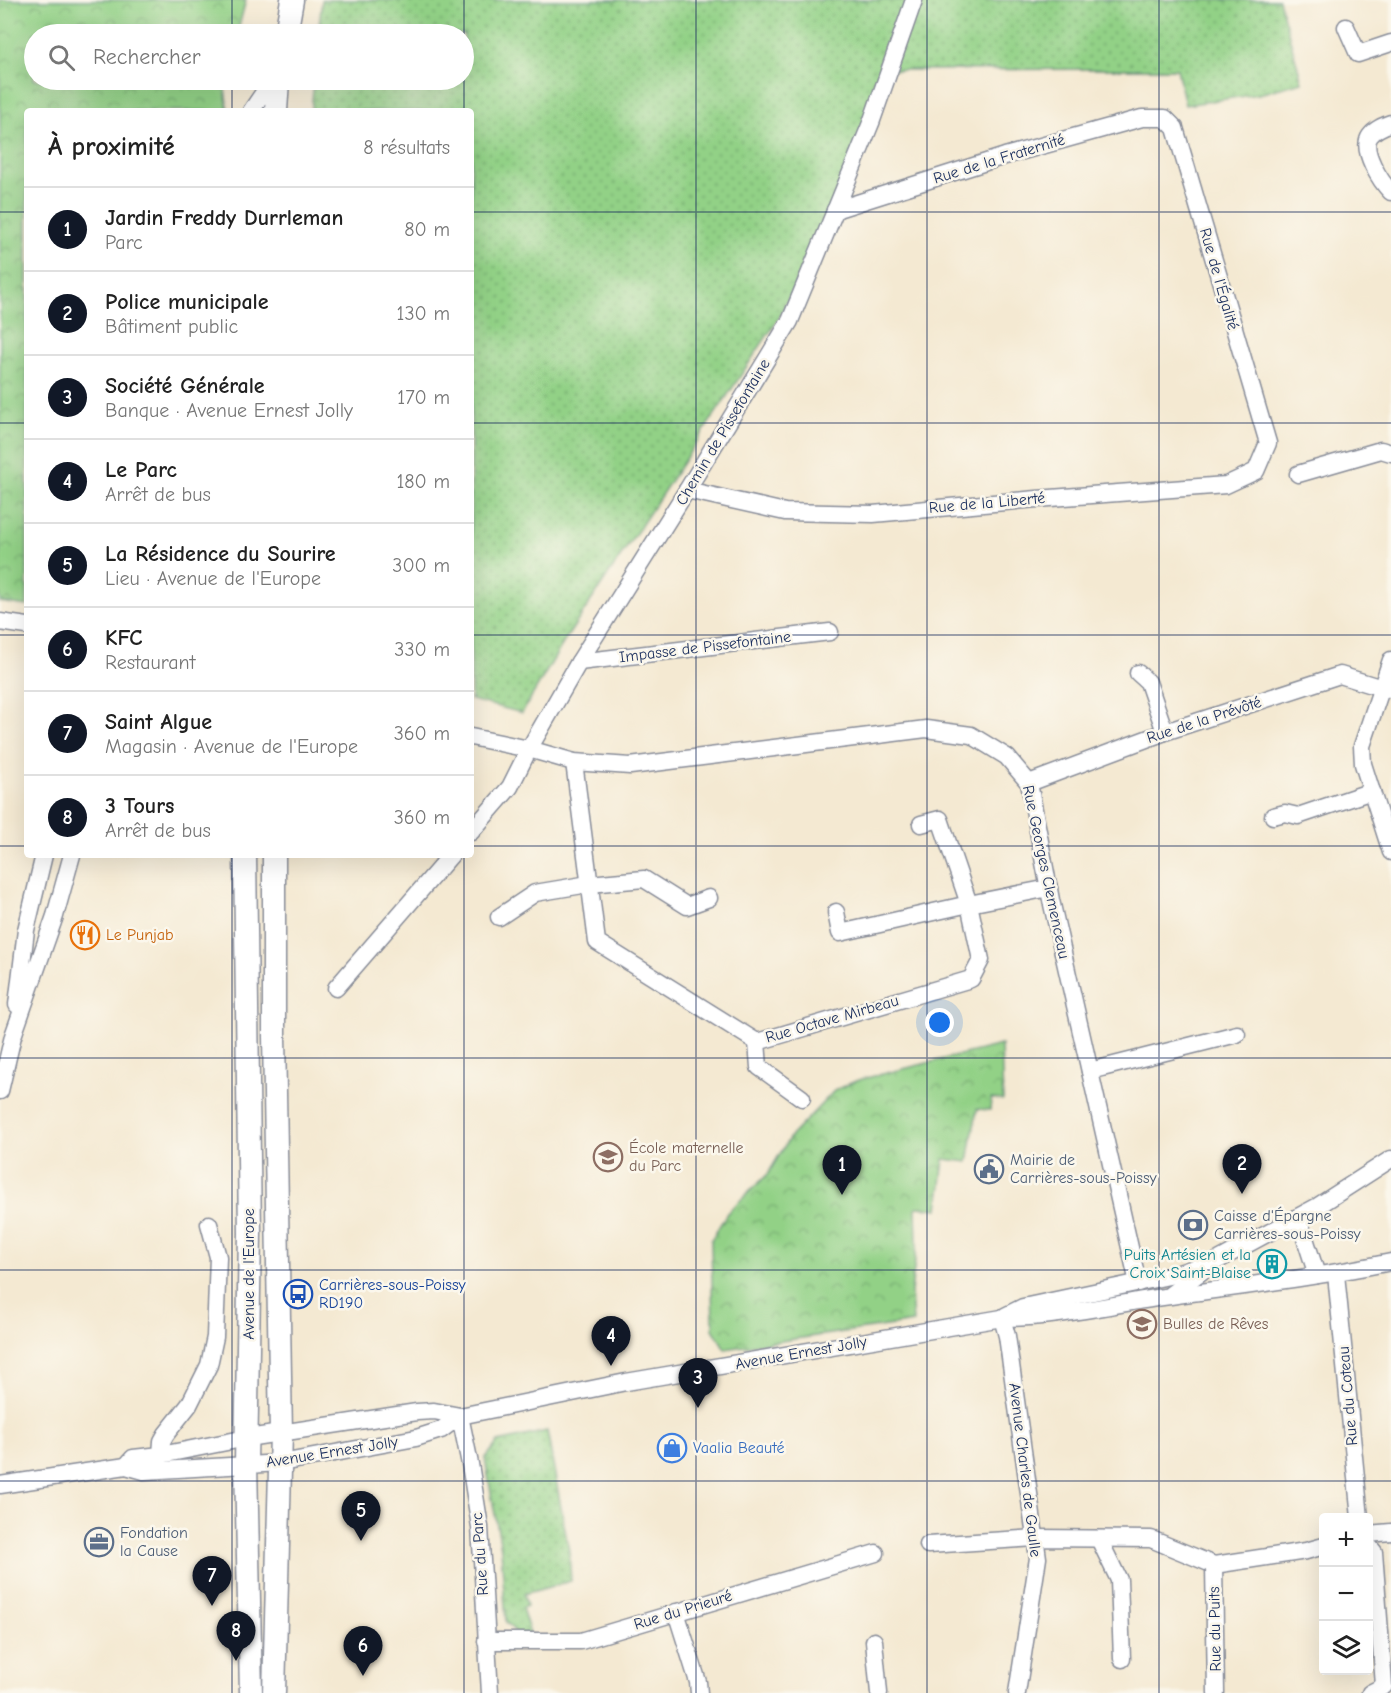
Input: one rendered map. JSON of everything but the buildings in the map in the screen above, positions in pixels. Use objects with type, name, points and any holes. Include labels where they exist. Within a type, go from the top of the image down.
[{"type":"main road","points":[[288,24],[292,0]]},
{"type":"main road","points":[[276,108],[277,90]]},
{"type":"main road","name":"Avenue de l'Europe","points":[[246,858],[250,1233],[246,1464],[251,1693]]},
{"type":"main road","name":"Avenue de l'Europe","points":[[274,858],[274,1036],[281,1432],[274,1693]]},
{"type":"street","name":"Chemin de Pissefontaine","points":[[474,829],[510,787],[579,662],[790,321],[871,123],[914,0]]},
{"type":"street","points":[[1347,27],[1358,54],[1391,43]]},
{"type":"street","points":[[253,108],[265,90]]},
{"type":"street","name":"Rue de la Fraternité","points":[[835,210],[1005,156],[1142,118],[1165,118]]},
{"type":"street","name":"Rue de l'Égalité","points":[[1165,118],[1174,128],[1268,443]]},
{"type":"street","points":[[1391,123],[1380,127],[1369,137],[1368,146],[1377,176],[1391,192]]},
{"type":"street","name":"Rue de la Liberté","points":[[687,490],[785,512],[873,514],[1037,499],[1226,486],[1256,471],[1268,443]]},
{"type":"street","points":[[1298,474],[1381,450],[1391,453]]},
{"type":"street","points":[[0,622],[24,626]]},
{"type":"street","name":"Impasse de Pissefontaine","points":[[579,662],[830,632]]},
{"type":"street","points":[[1391,660],[1386,689],[1362,746],[1362,764],[1391,852]]},
{"type":"street","points":[[1138,673],[1148,682],[1165,732]]},
{"type":"street","name":"Rue de la Prévôté","points":[[1029,783],[1165,732],[1340,675],[1386,689]]},
{"type":"street","name":"Rue Georges Clemenceau","points":[[474,737],[574,762],[630,766],[926,729],[971,735],[1007,757],[1029,783],[1049,888],[1138,1283]]},
{"type":"street","name":"Rue Octave Mirbeau","points":[[574,762],[597,942],[757,1042],[971,979],[981,960],[969,904],[940,819],[921,824]]},
{"type":"street","points":[[1273,816],[1285,813],[1298,816],[1372,791]]},
{"type":"street","points":[[13,1036],[26,930],[43,858]]},
{"type":"street","points":[[0,1091],[13,1036],[55,916],[71,858]]},
{"type":"street","points":[[336,988],[448,858]]},
{"type":"street","points":[[500,917],[535,893],[589,884],[644,879],[687,906],[709,898]]},
{"type":"street","points":[[836,912],[840,933],[1049,888]]},
{"type":"street","points":[[1090,1071],[1237,1034]]},
{"type":"street","points":[[757,1042],[759,1067],[802,1098]]},
{"type":"street","points":[[1168,1297],[1213,1263],[1298,1217],[1391,1159]]},
{"type":"street","points":[[1298,1217],[1317,1275]]},
{"type":"street","points":[[161,1455],[162,1441],[189,1406],[209,1365],[215,1337],[218,1257],[209,1224]]},
{"type":"street","name":"Avenue Ernest Jolly","points":[[126,1466],[133,1458],[161,1455],[281,1432],[417,1412],[434,1411],[459,1416],[627,1382],[1002,1318],[1034,1318],[1336,1274],[1391,1262]]},
{"type":"street","name":"Avenue Ernest Jolly","points":[[1002,1318],[1023,1307],[1138,1283],[1213,1263]]},
{"type":"street","name":"Rue du Coteau","points":[[1336,1274],[1360,1513]]},
{"type":"street","name":"Avenue Charles de Gaulle","points":[[1002,1318],[1007,1336],[1038,1558],[1017,1693]]},
{"type":"street","name":"Avenue Ernest Jolly","points":[[0,1485],[126,1466],[144,1471],[281,1462],[416,1438],[441,1430],[459,1416]]},
{"type":"street","name":"Rue du Parc","points":[[459,1416],[470,1464],[480,1527],[490,1693]]},
{"type":"street","points":[[1373,1534],[1391,1532]]},
{"type":"street","points":[[928,1545],[1035,1538],[1151,1539],[1214,1566],[1319,1547]]},
{"type":"street","points":[[1100,1539],[1119,1580],[1122,1659]]},
{"type":"street","points":[[1373,1551],[1377,1689]]},
{"type":"street","name":"Rue du Prieuré","points":[[486,1641],[581,1641],[876,1552]]},
{"type":"street","name":"Rue du Puits","points":[[1214,1566],[1216,1693]]},
{"type":"street","points":[[676,1612],[698,1682],[699,1693]]},
{"type":"street","points":[[874,1641],[879,1693]]},
{"type":"green space","points":[[0,0],[246,0],[240,24],[24,24],[24,90],[225,90],[228,108],[24,108],[24,606],[0,602]]},
{"type":"green space","points":[[322,0],[1279,0],[1302,82],[1259,94],[1185,105],[1177,69],[889,70],[826,220],[779,318],[565,640],[522,713],[474,701],[474,108],[311,108],[313,90],[474,90],[474,24],[319,24]]},
{"type":"green space","points":[[1001,1045],[1003,1100],[991,1099],[990,1110],[977,1109],[968,1162],[944,1159],[938,1209],[916,1207],[917,1245],[911,1292],[913,1322],[725,1349],[713,1329],[711,1240],[727,1213],[768,1174],[790,1137],[835,1090],[858,1080]]},
{"type":"green space","points":[[547,1431],[569,1551],[571,1581],[524,1594],[527,1606],[522,1608],[530,1634],[518,1635],[506,1622],[501,1548],[485,1459],[498,1442]]},
{"type":"place","name":"Le Punjab","points":[[85,935]]},
{"type":"place","name":"École maternelle du Parc","points":[[608,1157]]},
{"type":"place","name":"Mairie de Carrières-sous-Poissy","points":[[989,1169]]},
{"type":"place","name":"Police municipale","points":[[1242,1194]]},
{"type":"place","name":"Jardin Freddy Durrleman","points":[[842,1195]]},
{"type":"place","name":"Caisse d'Épargne Carrières-sous-Poissy","points":[[1193,1225]]},
{"type":"place","name":"Puits Artésien et la Croix Saint-Blaise","points":[[1272,1264]]},
{"type":"place","name":"Carrières-sous-Poissy RD190","points":[[298,1294]]},
{"type":"place","name":"Bulles de Rêves","points":[[1142,1324]]},
{"type":"place","name":"Le Parc","points":[[611,1366]]},
{"type":"place","name":"Société Générale","points":[[698,1408]]},
{"type":"place","name":"Vaalia Beauté","points":[[672,1448]]},
{"type":"place","name":"La Résidence du Sourire","points":[[361,1541]]},
{"type":"place","name":"Fondation la Cause","points":[[99,1542]]},
{"type":"place","name":"Saint Algue","points":[[212,1606]]},
{"type":"place","name":"3 Tours","points":[[236,1661]]},
{"type":"place","name":"KFC","points":[[363,1676]]}]
